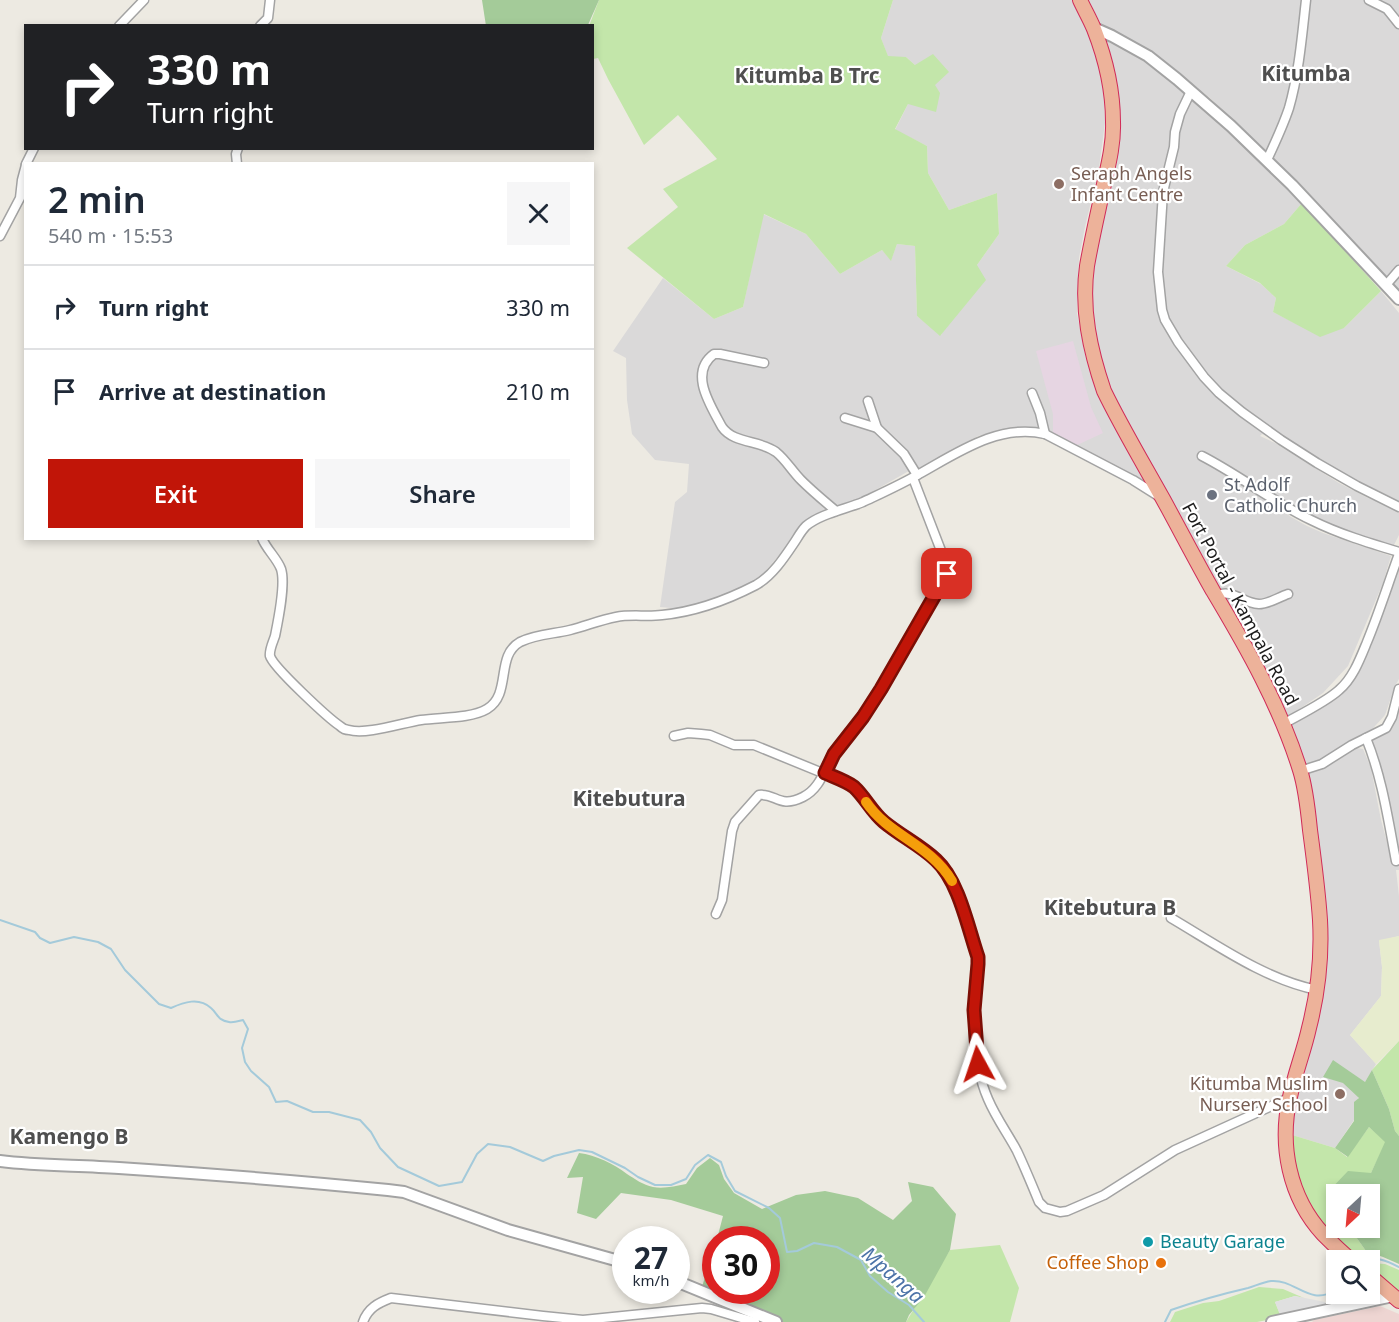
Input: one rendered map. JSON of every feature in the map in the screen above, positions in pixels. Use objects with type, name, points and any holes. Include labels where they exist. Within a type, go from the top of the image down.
[{"type":"highway","name":"Fort Portal - Kampala Road","points":[[1080,0],[1094,28],[1106,67],[1113,122],[1112,147],[1087,267],[1085,302],[1089,338],[1104,391],[1251,656],[1283,724],[1300,771],[1316,875],[1320,960],[1317,990],[1309,1028],[1289,1098],[1285,1141],[1293,1183],[1311,1218],[1322,1233],[1340,1250]]},
{"type":"highway","points":[[1380,1285],[1396,1299]]},
{"type":"street","points":[[121,24],[144,0]]},
{"type":"street","points":[[262,24],[268,18],[270,0]]},
{"type":"street","points":[[1267,160],[1288,109],[1295,85],[1306,0]]},
{"type":"street","points":[[1369,0],[1387,9],[1399,24]]},
{"type":"street","points":[[1094,28],[1148,56],[1231,126],[1292,185],[1399,299]]},
{"type":"street","points":[[1191,91],[1180,114],[1175,132],[1174,147],[1163,192],[1158,272],[1165,320],[1204,377],[1242,412],[1317,463],[1399,507]]},
{"type":"street","points":[[0,236],[20,198],[24,172]]},
{"type":"street","points":[[1386,285],[1399,270]]},
{"type":"street","points":[[764,363],[714,354],[707,361],[702,370],[702,384],[722,427],[734,437],[775,451],[799,478],[836,511]]},
{"type":"street","points":[[1032,393],[1045,434]]},
{"type":"street","points":[[716,914],[722,900],[735,822],[759,795],[785,802],[810,793],[825,773],[834,754],[863,717],[881,689],[947,574],[947,567],[915,477],[904,454],[878,428],[868,401]]},
{"type":"street","points":[[844,418],[878,428]]},
{"type":"street","points":[[263,540],[280,568],[283,583],[271,659],[339,726],[346,730],[360,731],[484,711],[497,699],[509,654],[517,644],[526,639],[570,630],[614,617],[661,615],[693,610],[754,586],[780,562],[808,525],[836,511],[864,502],[986,439],[1030,432],[1045,434],[1133,480],[1163,499]]},
{"type":"street","points":[[1202,456],[1310,520],[1399,553],[1371,631],[1357,665],[1346,682],[1331,696],[1283,724]]},
{"type":"street","points":[[1216,595],[1229,593],[1259,604],[1288,594]]},
{"type":"street","points":[[1300,771],[1322,764],[1386,728],[1389,725],[1399,689]]},
{"type":"street","points":[[674,736],[688,733],[710,735],[734,745],[754,745],[852,785],[872,811],[883,821],[939,862],[953,883],[978,957],[974,1010],[976,1048],[981,1078],[988,1099],[1017,1151],[1039,1202],[1045,1208],[1060,1212],[1066,1211],[1104,1196],[1175,1150],[1289,1098]]},
{"type":"street","points":[[1366,738],[1382,787],[1396,861]]},
{"type":"street","points":[[1172,918],[1260,970],[1317,990]]},
{"type":"street","points":[[0,1161],[229,1176],[404,1192],[508,1230],[612,1259]]},
{"type":"street","points":[[690,1287],[776,1322]]},
{"type":"street","points":[[363,1322],[371,1308],[391,1298],[584,1320],[707,1308],[755,1322]]},
{"type":"street","points":[[1272,1322],[1316,1317],[1396,1299]]},
{"type":"shaded area","points":[[893,0],[1072,0],[1092,34],[1103,79],[1105,123],[1099,168],[1079,258],[1077,313],[1086,359],[1123,443],[1148,487],[1042,433],[1008,429],[978,436],[916,471],[914,468],[858,500],[807,523],[750,589],[682,609],[660,607],[675,502],[687,492],[689,464],[655,460],[632,434],[627,400],[626,358],[613,351],[663,278],[714,319],[743,307],[763,214],[806,234],[840,274],[882,250],[891,260],[897,244],[915,246],[917,316],[941,335],[977,265],[999,234],[997,193],[949,210],[928,173],[927,146],[895,130],[908,104],[915,65],[906,57],[888,57],[881,38]]},
{"type":"shaded area","points":[[1088,0],[1399,0],[1399,298],[1262,149],[1210,98],[1151,53],[1101,24]]},
{"type":"shaded area","points":[[1104,38],[1138,54],[1233,132],[1302,203],[1284,224],[1245,245],[1226,266],[1261,284],[1276,298],[1273,312],[1293,322],[1344,328],[1381,291],[1399,313],[1399,507],[1278,442],[1262,434],[1260,436],[1339,483],[1399,513],[1399,535],[1394,545],[1389,546],[1310,521],[1199,454],[1200,457],[1255,489],[1291,517],[1307,526],[1391,556],[1383,583],[1348,666],[1323,693],[1286,718],[1117,406],[1090,320],[1091,260],[1117,143]]},
{"type":"shaded area","points":[[1073,341],[1091,407],[1103,433],[1073,447],[1053,437],[1053,414],[1036,351]]},
{"type":"shaded area","points":[[1399,562],[1399,679],[1385,715],[1366,736],[1335,757],[1304,766],[1289,730],[1291,725],[1323,706],[1345,683]]},
{"type":"shaded area","points":[[1399,692],[1399,870],[1396,870],[1399,896],[1399,936],[1379,941],[1382,967],[1381,996],[1350,1035],[1376,1064],[1360,1090],[1354,1120],[1335,1148],[1292,1135],[1294,1099],[1324,985],[1304,776],[1357,748],[1363,749],[1371,768],[1391,857],[1367,741],[1390,719]]},
{"type":"shaded area","points":[[1295,1296],[1325,1302],[1327,1308],[1281,1317],[1275,1302]]},
{"type":"shaded area","points":[[1380,1306],[1399,1314],[1399,1322],[1312,1322],[1314,1320]]},
{"type":"green space","points":[[482,0],[599,0],[588,24],[486,24]]},
{"type":"green space","points":[[599,0],[893,0],[881,38],[888,56],[906,57],[915,65],[933,54],[949,72],[935,85],[940,93],[936,112],[908,104],[895,129],[927,146],[928,173],[949,210],[997,193],[999,234],[977,265],[986,280],[940,336],[917,316],[915,246],[897,244],[891,261],[882,250],[840,274],[806,234],[764,214],[743,307],[714,319],[627,248],[678,207],[663,189],[717,159],[678,115],[644,145],[598,58],[594,59],[594,24],[590,24]]},
{"type":"green space","points":[[1302,203],[1381,291],[1344,328],[1320,337],[1273,312],[1276,298],[1260,283],[1226,266],[1245,245],[1284,224]]},
{"type":"green space","points":[[1399,936],[1399,1041],[1376,1064],[1350,1035],[1381,996],[1382,967],[1379,940]]},
{"type":"green space","points":[[1399,1041],[1399,1136],[1395,1131],[1389,1109],[1372,1070]]},
{"type":"green space","points":[[1333,1060],[1365,1082],[1372,1070],[1389,1109],[1395,1131],[1399,1136],[1399,1264],[1380,1256],[1380,1250],[1365,1250],[1357,1238],[1380,1238],[1380,1184],[1336,1184],[1348,1171],[1371,1173],[1385,1142],[1369,1127],[1348,1157],[1335,1148],[1354,1121],[1354,1102],[1359,1098],[1343,1083],[1323,1077]]},
{"type":"green space","points":[[1369,1127],[1386,1142],[1371,1173],[1348,1184],[1326,1184],[1326,1228],[1313,1212],[1304,1194],[1298,1175],[1292,1135],[1335,1148],[1347,1157]]},
{"type":"green space","points":[[579,1153],[604,1160],[649,1186],[670,1187],[686,1184],[697,1168],[710,1158],[719,1165],[724,1179],[734,1193],[762,1209],[796,1195],[825,1191],[858,1198],[893,1220],[912,1201],[908,1182],[933,1187],[956,1214],[950,1250],[924,1297],[906,1322],[783,1322],[741,1304],[780,1304],[780,1226],[720,1226],[723,1216],[671,1200],[621,1193],[596,1219],[577,1213],[583,1177],[567,1178]]},
{"type":"green space","points":[[1336,1238],[1357,1238],[1365,1250],[1349,1250]]},
{"type":"green space","points":[[1000,1245],[1019,1288],[1010,1322],[906,1322],[950,1250]]},
{"type":"green space","points":[[1380,1264],[1399,1270],[1399,1294],[1380,1278]]},
{"type":"green space","points":[[1259,1287],[1283,1289],[1304,1298],[1295,1296],[1275,1302],[1281,1317],[1257,1322],[1170,1322],[1175,1312],[1203,1303],[1219,1301]]},
{"type":"waterway","name":"Mpanga","points":[[0,920],[35,932],[40,938],[50,943],[74,937],[98,942],[111,949],[125,970],[159,1004],[171,1008],[186,1002],[202,1003],[225,1021],[243,1020],[248,1029],[242,1048],[245,1062],[251,1071],[269,1087],[276,1102],[287,1101],[313,1112],[329,1112],[360,1120],[371,1132],[380,1148],[398,1167],[439,1186],[462,1182],[477,1154],[488,1144],[510,1147],[543,1161],[579,1150],[592,1152],[655,1185],[671,1185],[686,1179],[695,1165],[708,1155],[721,1162],[735,1191],[769,1208],[780,1218],[787,1252],[797,1251],[814,1243],[837,1247],[861,1260],[870,1276],[888,1292],[909,1305],[924,1322]]},
{"type":"waterway","name":"Mpanga","points":[[1380,1260],[1399,1267]]},
{"type":"waterway","name":"Mpanga","points":[[1165,1322],[1171,1310],[1271,1281],[1288,1284],[1310,1294],[1326,1294]]},
{"type":"slow traffic","points":[[866,802],[872,811],[895,831],[920,846],[939,862],[952,881]]},
{"type":"place","name":"Seraph Angels Infant Centre","points":[[1059,184]]},
{"type":"place","name":"St Adolf Catholic Church","points":[[1212,495]]},
{"type":"place","name":"Kitumba Muslim Nursery School","points":[[1340,1094]]},
{"type":"place","name":"Beauty Garage","points":[[1148,1242]]},
{"type":"place","name":"Coffee Shop","points":[[1161,1263]]},
{"type":"district","name":"Kitumba","points":[[1306,74]]},
{"type":"district","name":"Kitumba B Trc","points":[[807,76]]},
{"type":"district","name":"Kitebutura","points":[[629,799]]},
{"type":"district","name":"Kitebutura B","points":[[1110,908]]},
{"type":"district","name":"Kamengo B","points":[[69,1137]]},
{"type":"route","points":[[947,574],[881,689],[863,717],[834,754],[825,773],[852,785],[872,811],[883,821],[939,862],[953,883],[978,957],[974,1010],[978,1064]]}]
